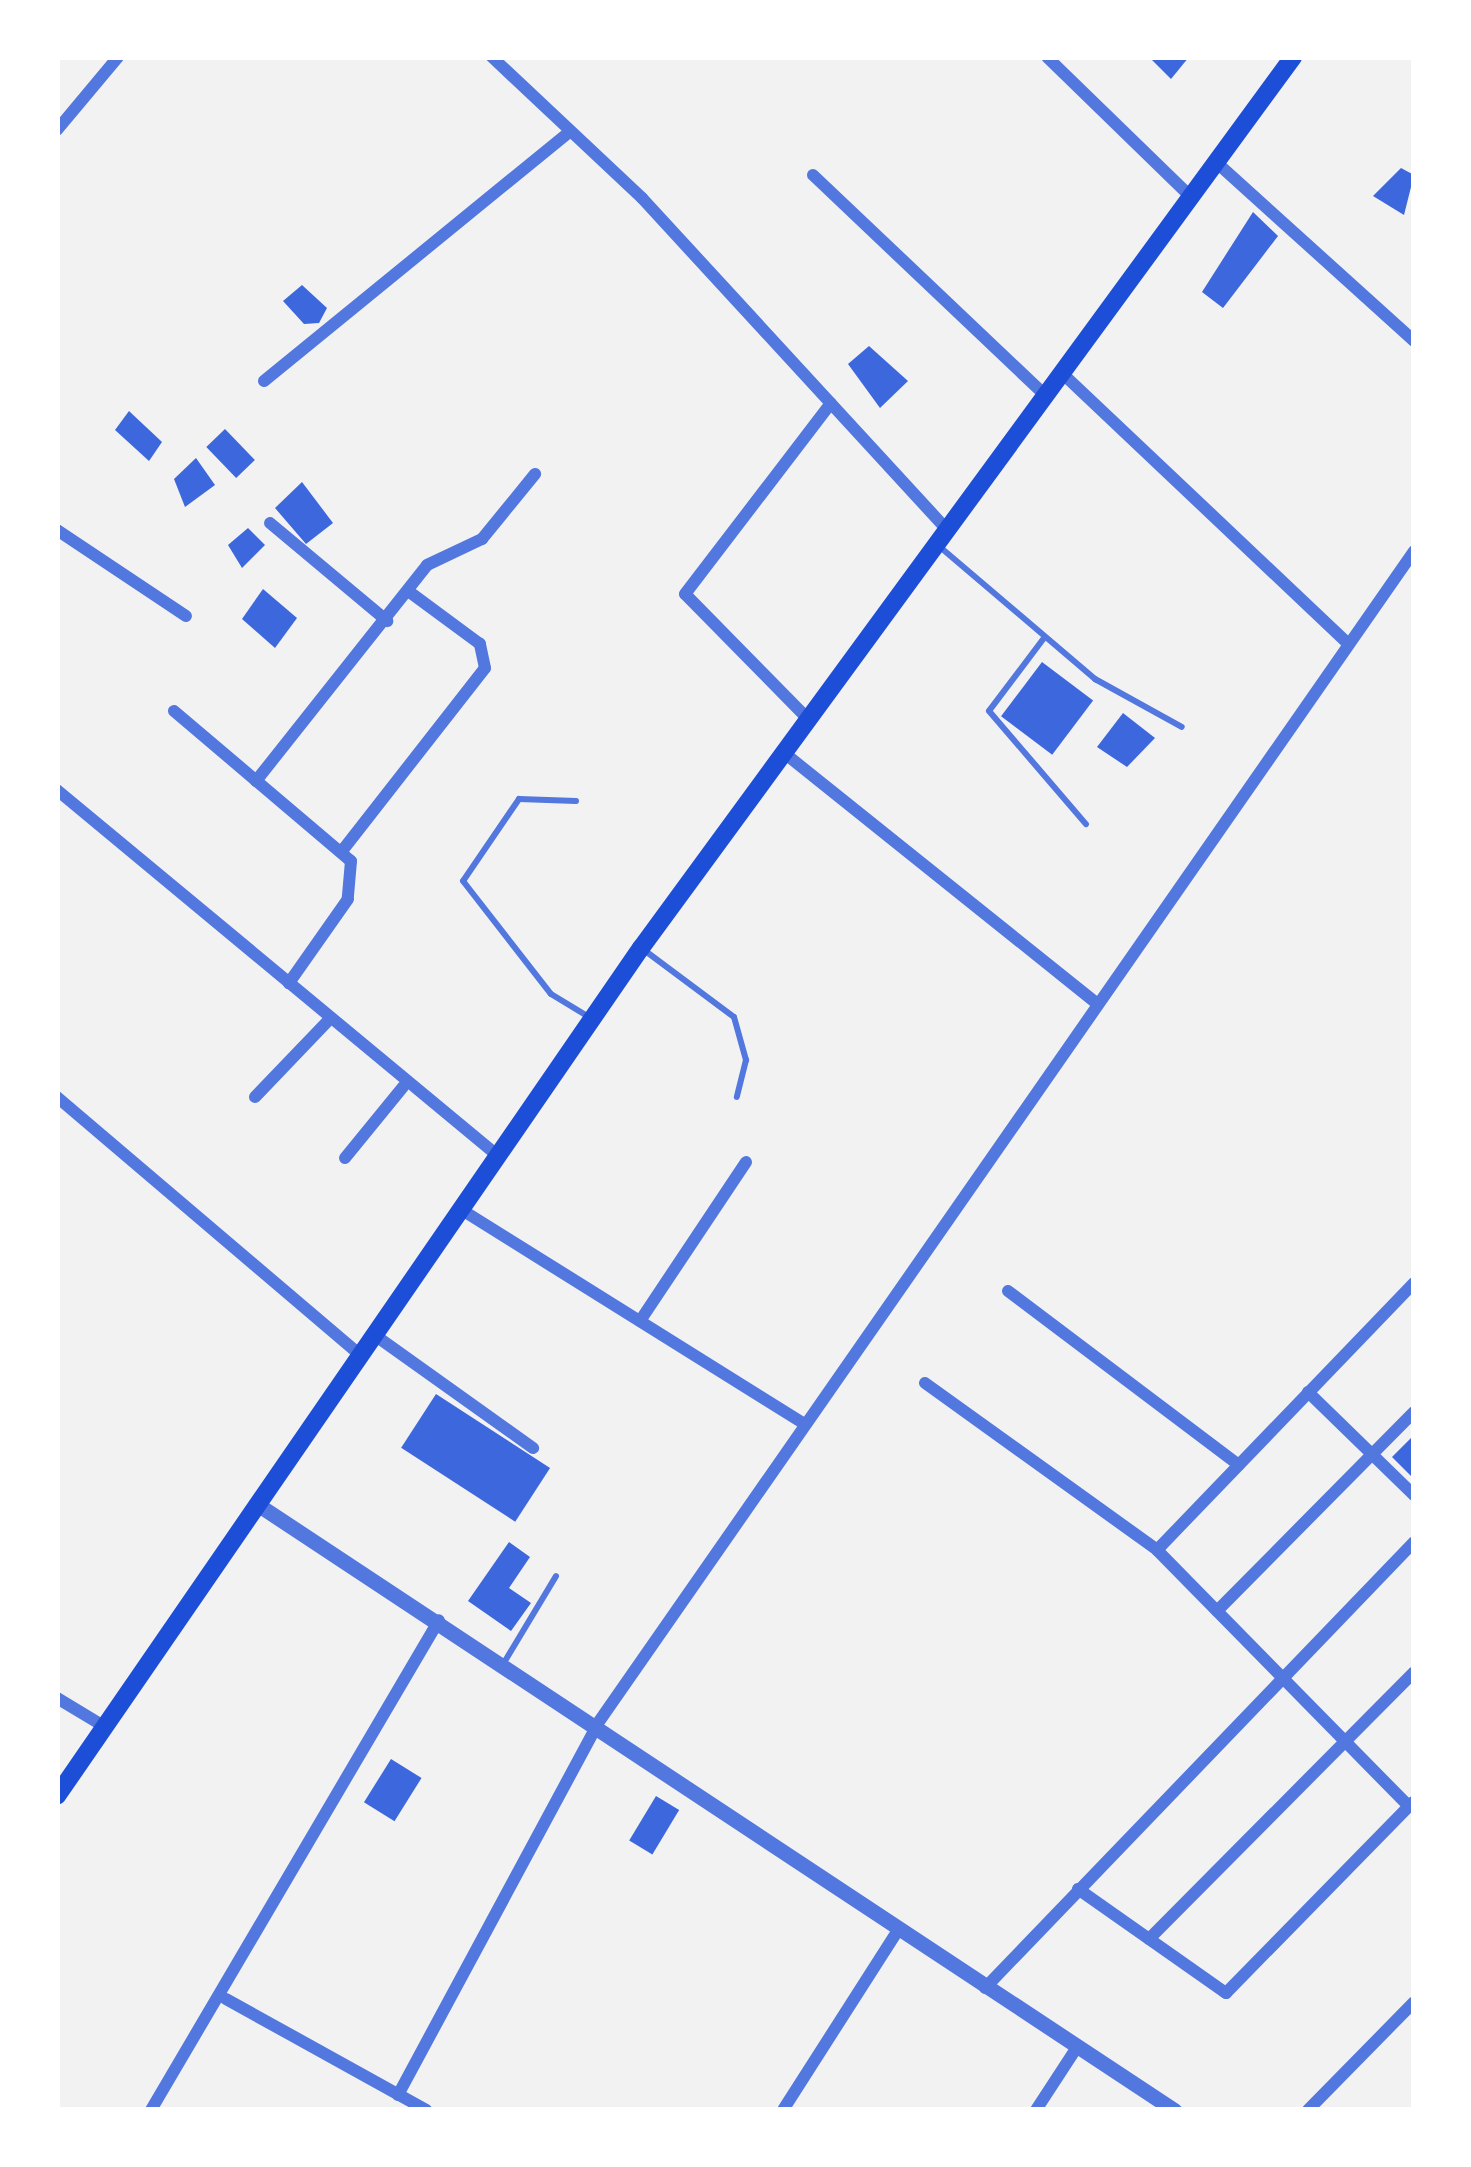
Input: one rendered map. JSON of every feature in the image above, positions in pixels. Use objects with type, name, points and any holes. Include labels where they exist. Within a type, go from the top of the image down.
[{"type":"main road","points":[[57,1796],[641,948],[1293,57]]},
{"type":"street","points":[[57,130],[118,57]]},
{"type":"street","points":[[492,57],[571,131],[831,403],[943,538]]},
{"type":"street","points":[[1047,57],[1191,196]]},
{"type":"street","points":[[264,381],[571,131]]},
{"type":"street","points":[[1216,162],[1414,341]]},
{"type":"street","points":[[813,175],[1046,396]]},
{"type":"street","points":[[1063,374],[1349,644]]},
{"type":"street","points":[[808,719],[685,594],[831,403]]},
{"type":"street","points":[[256,781],[433,559],[482,538],[536,474]]},
{"type":"street","points":[[270,523],[387,621]]},
{"type":"street","points":[[57,530],[186,616]]},
{"type":"street","points":[[398,2095],[598,1723],[1414,551]]},
{"type":"street","points":[[342,851],[485,668],[480,644],[409,591]]},
{"type":"street","points":[[174,711],[342,851],[354,873],[348,899],[289,983]]},
{"type":"street","points":[[783,752],[1096,1003]]},
{"type":"street","points":[[57,790],[289,983],[404,1087],[498,1156]]},
{"type":"street","points":[[255,1097],[327,1022]]},
{"type":"street","points":[[345,1158],[404,1087]]},
{"type":"street","points":[[57,1097],[362,1357]]},
{"type":"street","points":[[640,1321],[746,1162]]},
{"type":"street","points":[[462,1210],[803,1424]]},
{"type":"street","points":[[1156,1550],[1414,1283]]},
{"type":"street","points":[[1008,1292],[1238,1465]]},
{"type":"street","points":[[376,1336],[533,1448]]},
{"type":"street","points":[[925,1383],[1156,1550],[1411,1804],[1226,1993],[1078,1889]]},
{"type":"street","points":[[1308,1392],[1414,1495]]},
{"type":"street","points":[[1217,1611],[1414,1412]]},
{"type":"street","points":[[260,1506],[505,1661],[897,1932],[1174,2110]]},
{"type":"street","points":[[985,1988],[1414,1542]]},
{"type":"street","points":[[151,2110],[226,1999],[440,1619]]},
{"type":"street","points":[[1149,1939],[1414,1672]]},
{"type":"street","points":[[57,1698],[105,1727]]},
{"type":"street","points":[[783,2110],[897,1932]]},
{"type":"street","points":[[226,1999],[426,2110]]},
{"type":"street","points":[[1308,2110],[1414,2002]]},
{"type":"street","points":[[1036,2110],[1077,2047]]},
{"type":"lane","points":[[943,538],[1044,638],[1182,727]]},
{"type":"lane","points":[[1044,638],[988,711],[1086,824]]},
{"type":"lane","points":[[576,801],[519,799],[463,881],[551,994],[594,1019]]},
{"type":"lane","points":[[641,948],[734,1017],[746,1060],[737,1097]]},
{"type":"lane","points":[[505,1661],[556,1576]]},
{"type":"building","points":[[1149,57],[1189,57],[1171,79]]},
{"type":"building","points":[[1401,168],[1414,175],[1404,215],[1373,196]]},
{"type":"building","points":[[1253,212],[1278,236],[1223,308],[1202,292]]},
{"type":"building","points":[[302,285],[327,308],[319,323],[304,324],[283,301]]},
{"type":"building","points":[[869,346],[908,381],[880,408],[848,364]]},
{"type":"building","points":[[129,411],[162,442],[149,461],[115,430]]},
{"type":"building","points":[[225,429],[255,460],[236,478],[206,447]]},
{"type":"building","points":[[196,458],[215,485],[185,507],[174,479]]},
{"type":"building","points":[[302,482],[333,523],[306,544],[275,508]]},
{"type":"building","points":[[248,528],[265,545],[242,568],[228,545]]},
{"type":"building","points":[[263,589],[297,618],[275,648],[242,619]]},
{"type":"building","points":[[1042,662],[1093,701],[1052,755],[1001,716]]},
{"type":"building","points":[[1123,713],[1155,738],[1127,767],[1097,747]]},
{"type":"building","points":[[436,1394],[550,1468],[515,1522],[401,1448]]},
{"type":"building","points":[[1414,1435],[1414,1479],[1392,1457]]},
{"type":"building","points":[[509,1542],[530,1557],[509,1588],[531,1603],[511,1631],[468,1601]]},
{"type":"building","points":[[391,1759],[422,1778],[395,1821],[364,1802]]},
{"type":"building","points":[[656,1796],[679,1810],[652,1854],[629,1841]]}]
